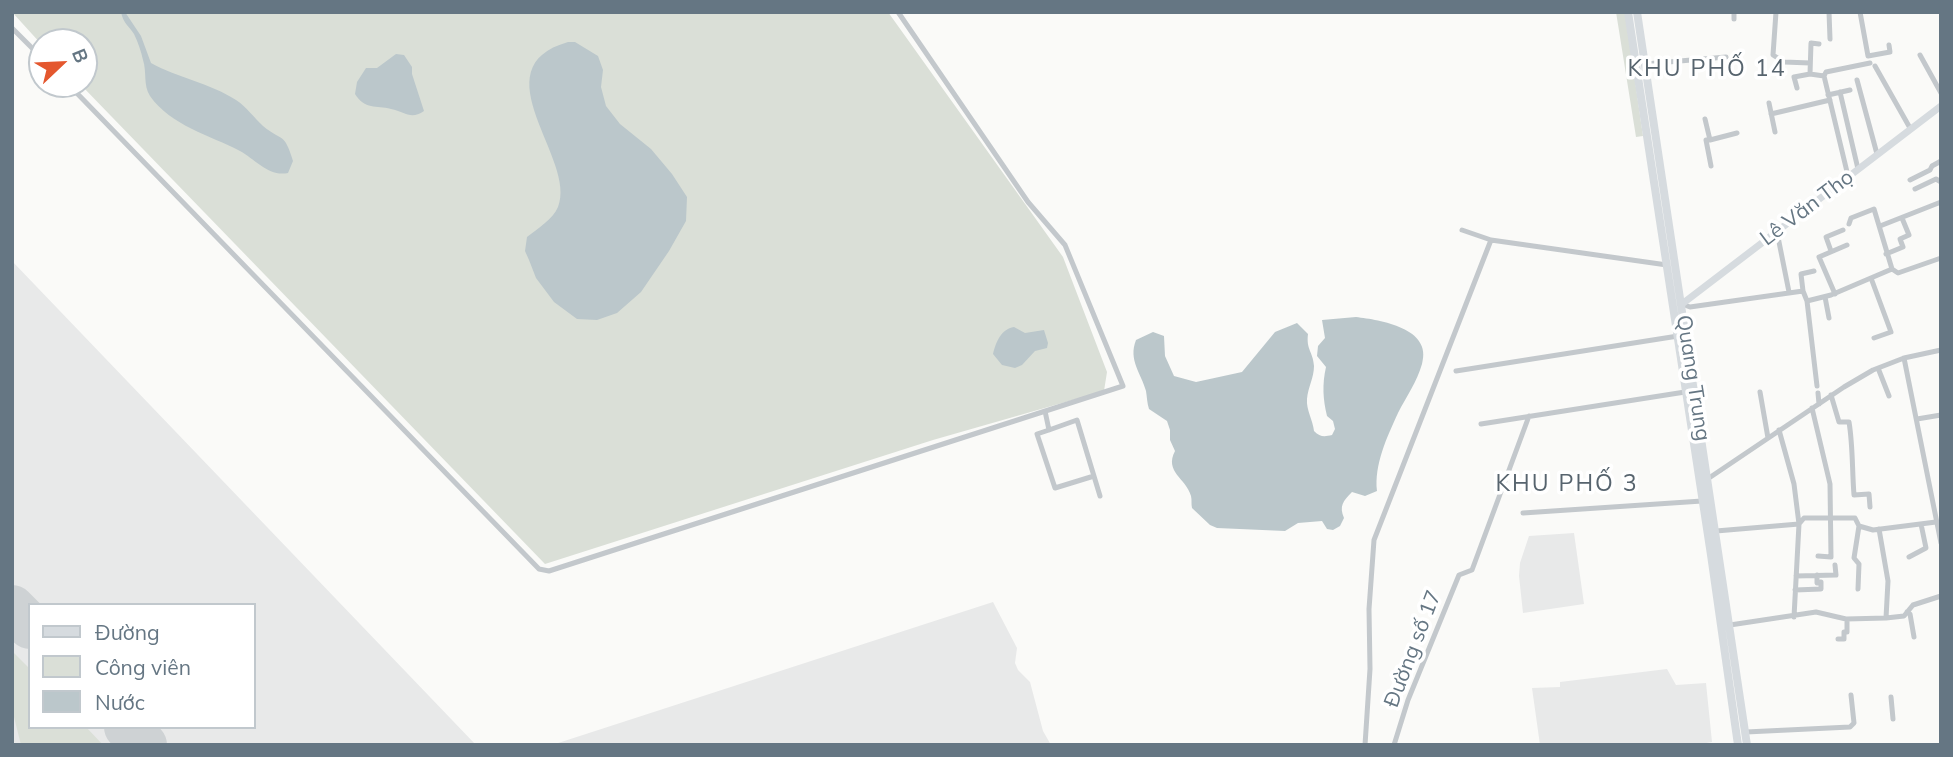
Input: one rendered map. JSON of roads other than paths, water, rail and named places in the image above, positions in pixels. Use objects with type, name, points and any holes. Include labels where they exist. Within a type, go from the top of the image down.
[{"type":"main road","name":"Quang Trung","points":[[1628,12],[1682,304],[1709,478],[1716,531],[1716,554],[1741,733],[1747,745]]},
{"type":"main road","name":"Quang Trung","points":[[1637,12],[1685,392],[1702,501],[1730,625],[1741,733],[1738,745]]},
{"type":"main road","name":"Lê Văn Thọ","points":[[1674,310],[1941,106]]},
{"type":"street","points":[[82,98],[539,569],[548,571],[1123,386],[1065,245],[1028,202],[898,12]]},
{"type":"street","points":[[1776,12],[1773,55],[1784,62],[1810,63]]},
{"type":"street","points":[[1829,12],[1830,39]]},
{"type":"street","points":[[1860,12],[1871,62],[1910,128]]},
{"type":"street","points":[[12,28],[28,44]]},
{"type":"street","points":[[1810,74],[1811,43],[1819,44]]},
{"type":"street","points":[[1824,76],[1826,72],[1871,62],[1890,52],[1889,46]]},
{"type":"street","points":[[1920,55],[1941,93]]},
{"type":"street","points":[[1645,64],[1726,57]]},
{"type":"street","points":[[1797,88],[1794,77],[1810,74],[1824,76]]},
{"type":"street","points":[[1824,76],[1849,176]]},
{"type":"street","points":[[1857,79],[1877,154]]},
{"type":"street","points":[[1771,114],[1850,90]]},
{"type":"street","points":[[1840,92],[1858,169]]},
{"type":"street","points":[[1769,103],[1775,132]]},
{"type":"street","points":[[1705,119],[1710,139]]},
{"type":"street","points":[[1711,166],[1706,141],[1737,133]]},
{"type":"street","points":[[1910,180],[1941,162]]},
{"type":"street","points":[[1915,189],[1937,180],[1941,181]]},
{"type":"street","points":[[1880,226],[1941,202]]},
{"type":"street","points":[[1850,225],[1851,218],[1874,209],[1886,254],[1892,269],[1898,274],[1941,258]]},
{"type":"street","points":[[1886,254],[1903,247],[1900,239],[1909,235],[1902,218]]},
{"type":"street","points":[[1462,230],[1501,242],[1667,265]]},
{"type":"street","points":[[1832,251],[1826,237],[1843,230]]},
{"type":"street","points":[[1777,232],[1789,292]]},
{"type":"street","points":[[1365,745],[1374,540],[1491,240]]},
{"type":"street","points":[[1835,294],[1819,257],[1847,245]]},
{"type":"street","points":[[1807,301],[1835,294],[1892,269]]},
{"type":"street","points":[[1814,271],[1801,274],[1807,301],[1819,404]]},
{"type":"street","points":[[1871,278],[1891,332],[1874,338]]},
{"type":"street","points":[[1682,304],[1690,307],[1803,291]]},
{"type":"street","points":[[1825,297],[1829,318]]},
{"type":"street","points":[[1456,371],[1678,336]]},
{"type":"street","points":[[1709,478],[1831,395],[1878,368],[1904,358],[1941,350]]},
{"type":"street","points":[[1904,358],[1941,543]]},
{"type":"street","points":[[1878,368],[1889,396]]},
{"type":"street","points":[[1481,424],[1685,392]]},
{"type":"street","points":[[1760,392],[1768,438]]},
{"type":"street","points":[[1831,395],[1839,422],[1849,422],[1853,447],[1851,457],[1854,495],[1869,495],[1870,507]]},
{"type":"street","points":[[1812,408],[1830,484],[1832,518],[1831,557],[1818,556]]},
{"type":"street","points":[[1045,411],[1049,429]]},
{"type":"street","points":[[1917,419],[1941,415]]},
{"type":"street","name":"Đường số 17","points":[[1394,745],[1408,700],[1459,575],[1472,570],[1529,416]]},
{"type":"street","points":[[1094,476],[1055,488],[1037,434],[1077,420],[1100,495]]},
{"type":"street","points":[[1779,430],[1794,484],[1799,524],[1794,617]]},
{"type":"street","points":[[1523,513],[1702,501]]},
{"type":"street","points":[[1716,531],[1799,524],[1804,518],[1855,518],[1864,529],[1936,522]]},
{"type":"street","points":[[1909,557],[1926,548],[1921,524]]},
{"type":"street","points":[[1858,589],[1858,564],[1854,558],[1859,526]]},
{"type":"street","points":[[1879,529],[1888,581],[1886,618]]},
{"type":"street","points":[[1796,576],[1836,575],[1835,565]]},
{"type":"street","points":[[1795,590],[1821,589],[1821,582],[1817,583],[1816,575]]},
{"type":"street","points":[[1730,625],[1816,612],[1847,618],[1904,616],[1913,605],[1941,596]]},
{"type":"street","points":[[1907,612],[1910,614],[1914,637]]},
{"type":"street","points":[[1838,639],[1844,639],[1844,632],[1847,632],[1847,618]]},
{"type":"street","points":[[1741,733],[1850,727],[1854,723],[1852,695]]},
{"type":"street","points":[[1891,697],[1894,719]]},
{"type":"water","points":[[121,12],[125,12],[141,36],[151,63],[226,94],[240,103],[269,131],[282,138],[293,161],[288,173],[269,170],[240,151],[192,129],[159,106],[148,92],[139,47]]},
{"type":"water","points":[[568,42],[575,42],[598,56],[603,70],[601,87],[606,106],[620,124],[651,149],[687,197],[686,221],[641,292],[617,313],[597,320],[577,319],[554,302],[536,278],[525,251],[527,237],[556,211],[560,187],[555,165],[536,117],[530,93],[531,72],[542,55]]},
{"type":"water","points":[[396,54],[404,55],[412,67],[424,111],[419,114],[367,105],[355,94],[357,82],[366,68],[377,68]]},
{"type":"water","points":[[1356,317],[1402,328],[1420,342],[1423,352],[1417,377],[1382,451],[1377,471],[1377,491],[1365,496],[1352,492],[1343,504],[1344,518],[1340,526],[1333,530],[1327,529],[1322,521],[1298,523],[1285,531],[1217,528],[1210,525],[1192,508],[1191,496],[1174,470],[1172,458],[1175,451],[1167,421],[1149,409],[1146,391],[1134,360],[1136,340],[1153,332],[1164,336],[1165,356],[1174,376],[1196,382],[1242,372],[1275,332],[1297,323],[1308,334],[1314,366],[1307,403],[1314,431],[1327,436],[1332,435],[1335,429],[1333,421],[1327,416],[1325,404],[1326,367],[1317,356],[1318,346],[1325,338],[1322,320]]},
{"type":"water","points":[[1014,327],[1025,333],[1044,330],[1048,343],[1047,348],[1035,351],[1022,365],[1015,368],[1002,365],[993,354],[1002,333]]},
{"type":"district","name":"KHU PHỐ 14","points":[[1707,69]]},
{"type":"district","name":"KHU PHỐ 3","points":[[1567,484]]}]
